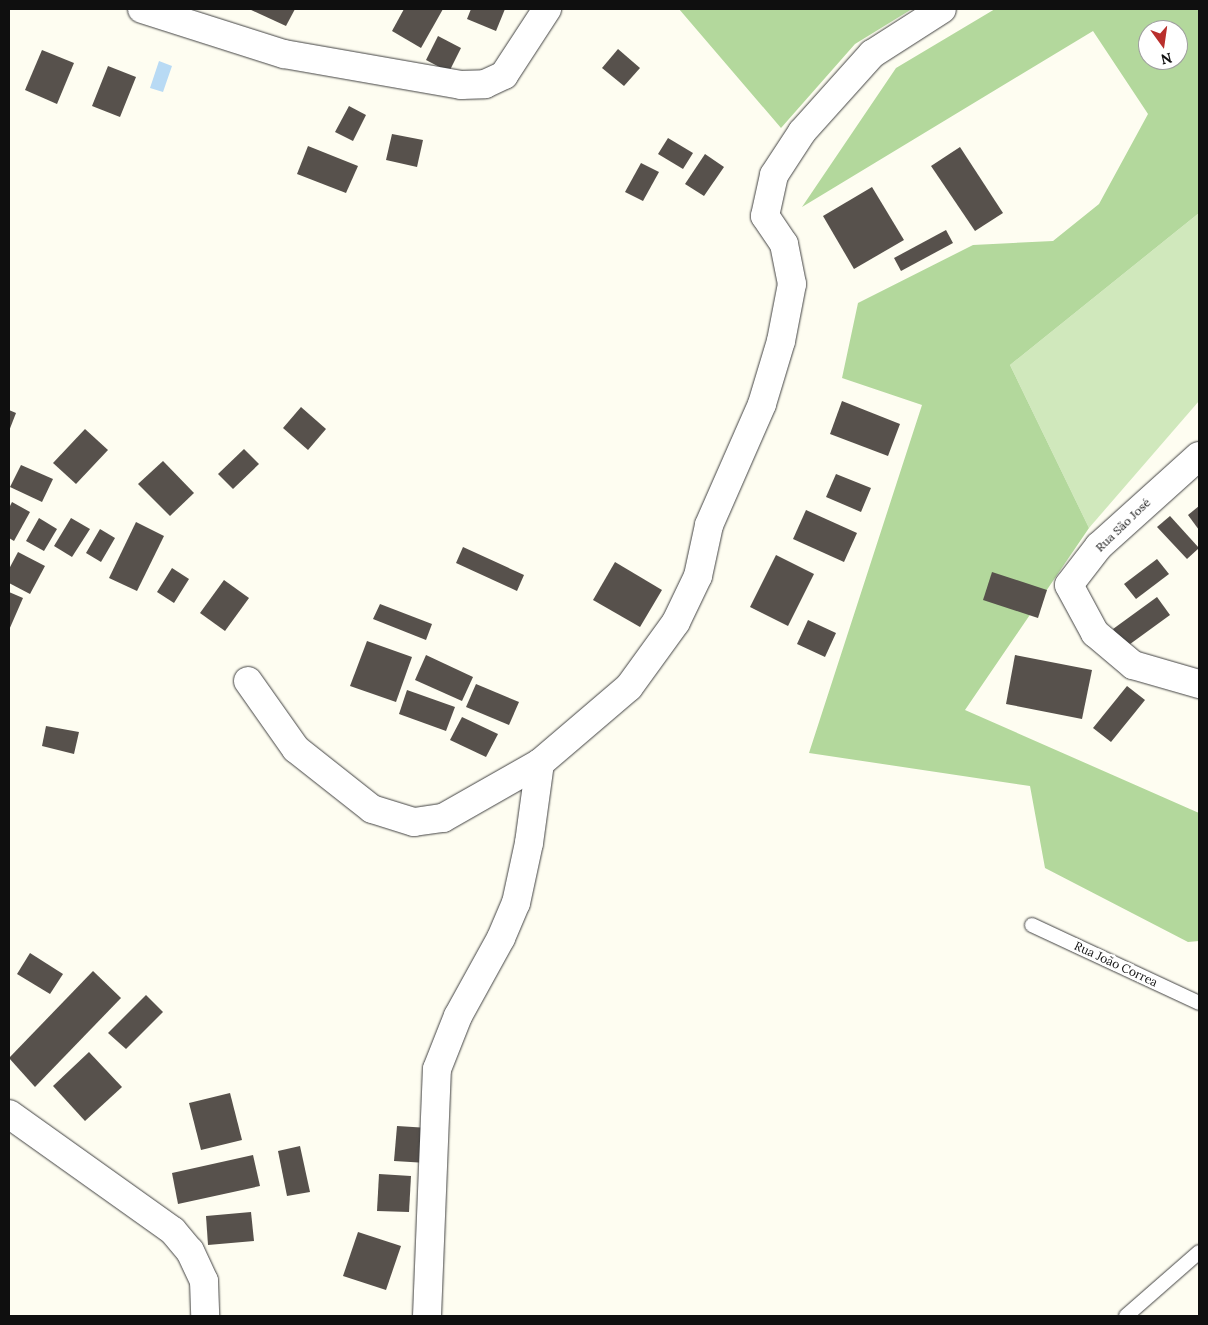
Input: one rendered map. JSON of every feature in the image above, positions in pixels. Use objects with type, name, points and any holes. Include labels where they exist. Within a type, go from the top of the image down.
[{"type":"street","points":[[142,9],[284,54],[461,86],[485,84],[504,75],[547,9]]},
{"type":"street","points":[[248,681],[296,750],[372,809],[414,822],[443,818],[540,763],[629,687],[676,622],[698,576],[709,525],[762,404],[781,341],[792,284],[784,244],[765,216],[774,175],[802,132],[872,54],[942,9]]},
{"type":"street","name":"Rua São José","points":[[1199,456],[1099,546],[1069,585],[1096,633],[1133,665],[1199,684]]},
{"type":"street","points":[[427,1316],[427,1262],[437,1069],[458,1016],[501,938],[516,903],[530,843],[540,763]]},
{"type":"street","points":[[9,1114],[173,1232],[190,1251],[204,1281],[205,1316]]},
{"type":"lane","name":"Rua João Correa","points":[[1032,925],[1199,1003]]},
{"type":"lane","points":[[1126,1316],[1199,1252]]},
{"type":"green space","points":[[679,9],[912,9],[855,44],[781,128]]},
{"type":"green space","points":[[995,9],[1199,9],[1199,213],[1010,365],[1089,528],[965,710],[1199,813],[1199,941],[1188,942],[1045,868],[1030,786],[809,753],[922,405],[842,378],[858,303],[973,245],[1053,241],[1099,204],[1148,114],[1093,31],[802,207],[896,68]]},
{"type":"green space","points":[[1199,213],[1199,401],[1089,528],[1010,365]]},
{"type":"water","points":[[159,61],[172,66],[163,92],[150,88]]},
{"type":"building","points":[[249,9],[295,9],[286,26]]},
{"type":"building","points":[[404,9],[443,9],[421,48],[392,31]]},
{"type":"building","points":[[471,9],[505,9],[496,31],[467,19]]},
{"type":"building","points":[[438,36],[461,48],[449,72],[426,60]]},
{"type":"building","points":[[618,49],[640,68],[624,86],[602,68]]},
{"type":"building","points":[[42,50],[74,63],[57,104],[25,90]]},
{"type":"building","points":[[108,66],[136,77],[120,117],[92,106]]},
{"type":"building","points":[[349,106],[366,115],[353,141],[335,132]]},
{"type":"building","points":[[392,134],[423,140],[417,167],[386,160]]},
{"type":"building","points":[[668,138],[693,153],[683,169],[658,154]]},
{"type":"building","points":[[308,146],[358,166],[346,193],[297,174]]},
{"type":"building","points":[[960,147],[1003,213],[975,231],[931,166]]},
{"type":"building","points":[[705,154],[724,167],[704,196],[685,184]]},
{"type":"building","points":[[641,163],[659,172],[643,201],[625,192]]},
{"type":"building","points":[[872,187],[904,240],[854,269],[823,216]]},
{"type":"building","points":[[946,230],[953,243],[901,271],[894,258]]},
{"type":"building","points":[[842,401],[900,424],[888,456],[830,434]]},
{"type":"building","points":[[301,407],[326,429],[308,450],[283,428]]},
{"type":"building","points":[[9,410],[16,413],[9,431]]},
{"type":"building","points":[[85,429],[108,450],[76,484],[53,463]]},
{"type":"building","points":[[244,449],[259,464],[233,489],[218,474]]},
{"type":"building","points":[[163,461],[194,493],[170,516],[138,484]]},
{"type":"building","points":[[21,465],[53,479],[42,502],[10,487]]},
{"type":"building","points":[[836,474],[871,488],[861,512],[826,497]]},
{"type":"building","points":[[12,502],[30,512],[14,541],[9,538],[9,508]]},
{"type":"building","points":[[1199,506],[1199,530],[1188,515]]},
{"type":"building","points":[[806,510],[857,533],[844,562],[793,539]]},
{"type":"building","points":[[1170,516],[1199,548],[1187,559],[1157,527]]},
{"type":"building","points":[[39,518],[57,529],[44,551],[26,541]]},
{"type":"building","points":[[71,518],[90,529],[72,557],[54,546]]},
{"type":"building","points":[[136,522],[164,536],[137,591],[109,578]]},
{"type":"building","points":[[100,529],[115,538],[101,562],[86,553]]},
{"type":"building","points":[[463,547],[524,575],[517,591],[456,563]]},
{"type":"building","points":[[18,552],[45,566],[30,594],[9,583],[9,569]]},
{"type":"building","points":[[776,555],[814,574],[788,626],[750,607]]},
{"type":"building","points":[[1157,559],[1169,574],[1136,599],[1124,584]]},
{"type":"building","points":[[615,562],[662,590],[640,627],[593,600]]},
{"type":"building","points":[[172,568],[189,579],[174,603],[157,592]]},
{"type":"building","points":[[992,572],[1047,590],[1038,618],[983,600]]},
{"type":"building","points":[[224,580],[249,598],[225,631],[200,613]]},
{"type":"building","points":[[9,592],[23,598],[9,630]]},
{"type":"building","points":[[1157,597],[1170,615],[1126,647],[1113,629]]},
{"type":"building","points":[[380,604],[432,624],[426,640],[373,619]]},
{"type":"building","points":[[808,620],[836,633],[825,657],[797,644]]},
{"type":"building","points":[[367,641],[412,657],[396,702],[350,686]]},
{"type":"building","points":[[426,655],[473,677],[462,701],[415,680]]},
{"type":"building","points":[[1015,655],[1092,670],[1082,719],[1006,704]]},
{"type":"building","points":[[476,684],[519,702],[509,725],[466,707]]},
{"type":"building","points":[[1127,686],[1145,700],[1111,742],[1093,728]]},
{"type":"building","points":[[407,690],[455,707],[446,731],[399,714]]},
{"type":"building","points":[[462,717],[498,734],[486,757],[450,740]]},
{"type":"building","points":[[46,726],[79,732],[74,754],[42,746]]},
{"type":"building","points":[[30,953],[63,974],[50,994],[17,974]]},
{"type":"building","points":[[93,971],[121,998],[35,1087],[9,1058]]},
{"type":"building","points":[[146,995],[163,1012],[126,1049],[108,1033]]},
{"type":"building","points":[[89,1052],[122,1087],[85,1121],[53,1086]]},
{"type":"building","points":[[230,1093],[242,1140],[201,1150],[189,1103]]},
{"type":"building","points":[[397,1126],[429,1128],[427,1163],[394,1161]]},
{"type":"building","points":[[300,1146],[310,1192],[287,1196],[278,1151]]},
{"type":"building","points":[[253,1155],[260,1186],[178,1204],[172,1173]]},
{"type":"building","points":[[379,1174],[411,1176],[409,1212],[377,1211]]},
{"type":"building","points":[[251,1212],[254,1241],[208,1245],[206,1216]]},
{"type":"building","points":[[358,1232],[401,1246],[386,1290],[343,1276]]}]
